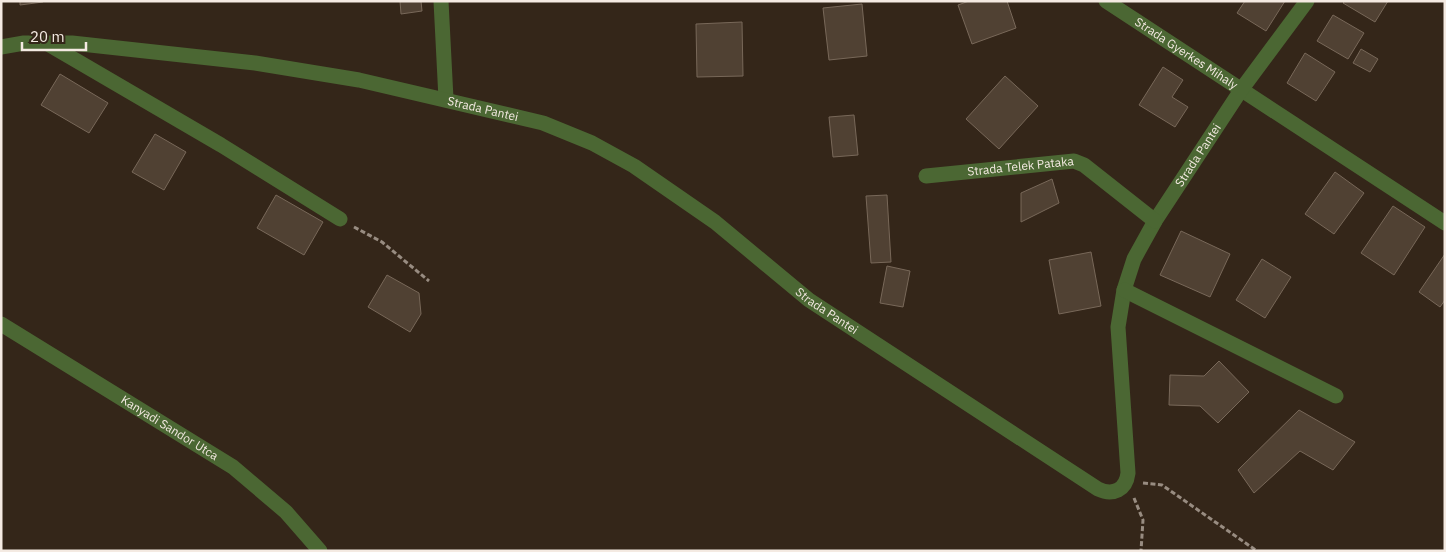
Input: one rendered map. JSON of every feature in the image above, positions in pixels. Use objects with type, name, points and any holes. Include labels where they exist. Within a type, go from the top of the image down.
[{"type":"street","points":[[442,1],[446,99]]},
{"type":"street","name":"Strada Gyerkes Mihaly","points":[[1106,1],[1445,222]]},
{"type":"street","name":"Strada Pantei","points":[[1,47],[24,43],[72,43],[255,63],[359,80],[543,123],[592,143],[634,166],[715,222],[809,300],[1106,493],[1121,488],[1127,481],[1128,473],[1118,327],[1124,290],[1134,259],[1155,221],[1241,90],[1307,1]]},
{"type":"street","points":[[46,42],[220,145],[340,219]]},
{"type":"street","name":"Strada Telek Pataka","points":[[926,176],[1074,161],[1084,165],[1155,221]]},
{"type":"street","points":[[1124,290],[1336,396]]},
{"type":"street","name":"Kanyadi Sandor Utca","points":[[1,324],[233,467],[286,512],[320,551]]},
{"type":"path","points":[[340,219],[382,242],[429,281]]},
{"type":"path","points":[[1141,551],[1143,520],[1127,481],[1162,485],[1258,551]]},
{"type":"building","points":[[20,1],[43,1],[43,2],[20,5]]},
{"type":"building","points":[[400,1],[421,1],[422,11],[401,14]]},
{"type":"building","points":[[969,1],[1007,1],[1016,28],[972,44],[958,5]]},
{"type":"building","points":[[1245,1],[1285,1],[1266,31],[1237,13]]},
{"type":"building","points":[[1345,1],[1388,1],[1375,22],[1343,3]]},
{"type":"building","points":[[862,4],[867,56],[829,60],[823,8]]},
{"type":"building","points":[[1333,15],[1364,33],[1348,59],[1317,41]]},
{"type":"building","points":[[742,22],[743,76],[697,77],[696,24]]},
{"type":"building","points":[[1361,49],[1378,59],[1370,72],[1353,63]]},
{"type":"building","points":[[1305,53],[1335,72],[1316,101],[1287,83]]},
{"type":"building","points":[[1163,67],[1183,80],[1172,97],[1188,107],[1175,127],[1139,105]]},
{"type":"building","points":[[60,74],[108,103],[89,133],[41,105]]},
{"type":"building","points":[[1005,76],[1038,106],[999,149],[966,119]]},
{"type":"building","points":[[854,115],[858,155],[833,157],[829,117]]},
{"type":"building","points":[[155,134],[186,152],[164,190],[132,172]]},
{"type":"building","points":[[1335,172],[1364,193],[1334,234],[1305,214]]},
{"type":"building","points":[[1052,179],[1059,203],[1021,222],[1021,193]]},
{"type":"building","points":[[276,195],[323,222],[304,255],[257,228]]},
{"type":"building","points":[[887,195],[891,262],[871,263],[866,196]]},
{"type":"building","points":[[1393,206],[1425,227],[1394,275],[1361,253]]},
{"type":"building","points":[[1181,231],[1230,254],[1210,297],[1160,275]]},
{"type":"building","points":[[1091,252],[1101,306],[1059,314],[1049,260]]},
{"type":"building","points":[[1445,254],[1445,300],[1440,307],[1419,292]]},
{"type":"building","points":[[1262,259],[1291,277],[1265,318],[1236,300]]},
{"type":"building","points":[[887,266],[910,271],[903,307],[880,303]]},
{"type":"building","points":[[387,275],[419,293],[421,314],[410,332],[368,307]]},
{"type":"building","points":[[1219,361],[1249,392],[1218,423],[1200,406],[1169,405],[1170,375],[1204,376]]},
{"type":"building","points":[[1299,410],[1355,442],[1333,470],[1300,451],[1254,493],[1238,470]]}]
